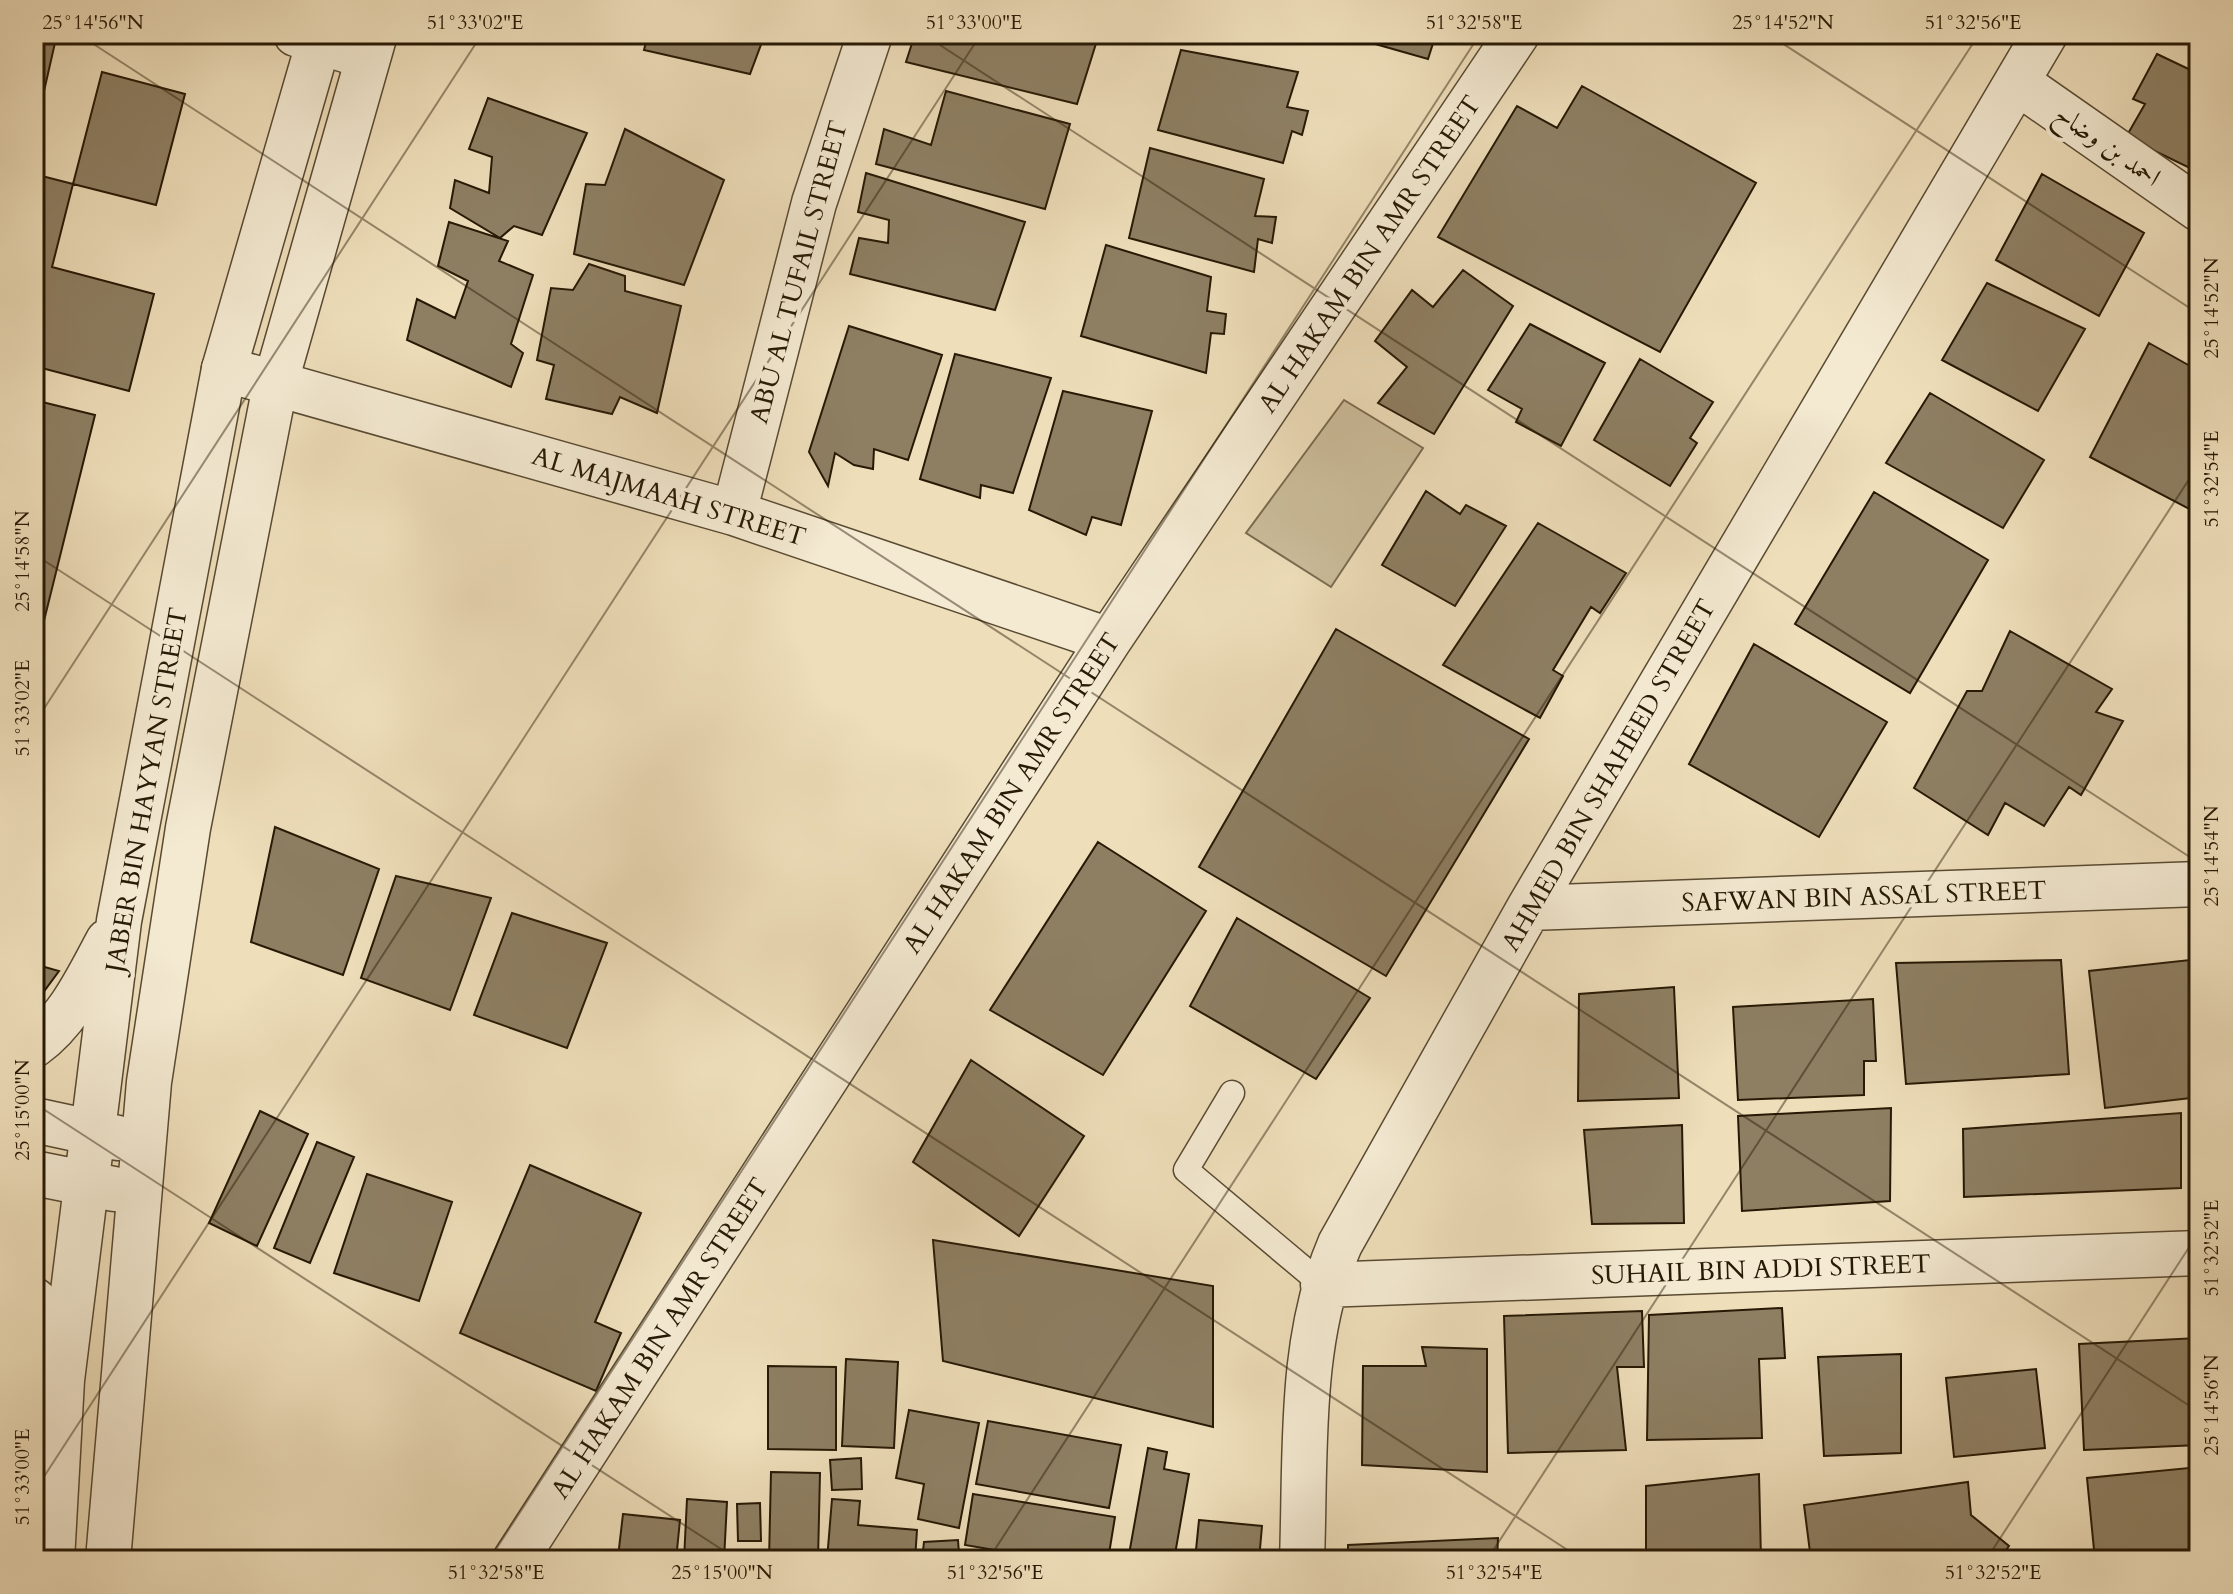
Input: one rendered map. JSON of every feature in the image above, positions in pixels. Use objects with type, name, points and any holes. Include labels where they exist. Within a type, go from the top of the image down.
[{"type":"street","name":"ABU AL TUFAIL STREET","points":[[734,513],[818,189],[870,34]]},
{"type":"street","name":"AL HAKAM BIN AMR STREET","points":[[515,1560],[1109,640],[1517,34]]},
{"type":"street","name":"AHMED BIN SHAHEED STREET","points":[[1302,1560],[1309,1386],[1323,1285],[1340,1244],[1529,908],[2045,34]]},
{"type":"street","points":[[312,36],[371,46]]},
{"type":"street","name":"JABER BIN HAYYAN STREET","points":[[52,1560],[62,1380],[119,921],[224,369],[312,36]]},
{"type":"street","name":"JABER BIN HAYYAN STREET","points":[[108,1560],[149,1082],[188,828],[276,381],[371,46]]},
{"type":"street","name":"احمد بن وضاح","points":[[2017,82],[2199,209]]},
{"type":"street","name":"AL MAJMAAH STREET","points":[[224,369],[276,381],[734,513],[1109,640]]},
{"type":"street","name":"SAFWAN BIN ASSAL STREET","points":[[1529,908],[2199,884]]},
{"type":"street","points":[[34,1045],[49,1034],[77,997],[119,921]]},
{"type":"street","points":[[34,1120],[91,1134],[144,1142]]},
{"type":"street","points":[[34,1173],[85,1186],[138,1191]]},
{"type":"street","name":"SUHAIL BIN ADDI STREET","points":[[1323,1285],[2199,1253]]},
{"type":"street","points":[[34,1300],[62,1380]]},
{"type":"lane","points":[[1232,1093],[1186,1170],[1323,1285]]},
{"type":"shaded area","points":[[1344,400],[1423,448],[1331,587],[1246,533]]},
{"type":"building","points":[[34,34],[57,34],[37,122],[34,121]]},
{"type":"building","points":[[648,34],[765,34],[750,74],[644,50]]},
{"type":"building","points":[[915,34],[1099,34],[1077,104],[906,62]]},
{"type":"building","points":[[1340,34],[1436,34],[1428,59]]},
{"type":"building","points":[[1181,50],[1298,72],[1287,107],[1308,111],[1302,135],[1292,131],[1283,163],[1158,130]]},
{"type":"building","points":[[2157,54],[2199,74],[2198,172],[2126,137],[2145,104],[2133,99]]},
{"type":"building","points":[[102,72],[185,94],[156,205],[73,184]]},
{"type":"building","points":[[1582,86],[1756,183],[1660,352],[1438,237],[1517,106],[1557,128]]},
{"type":"building","points":[[946,91],[1070,124],[1045,209],[876,164],[884,129],[931,145]]},
{"type":"building","points":[[488,98],[587,133],[542,235],[514,226],[500,238],[450,208],[455,180],[489,193],[492,157],[469,149]]},
{"type":"building","points":[[625,129],[724,180],[684,285],[574,254],[586,184],[605,185]]},
{"type":"building","points":[[1150,148],[1264,179],[1255,216],[1276,217],[1272,243],[1258,239],[1254,272],[1129,238]]},
{"type":"building","points":[[866,173],[1025,222],[995,310],[850,274],[859,238],[888,243],[889,220],[858,212]]},
{"type":"building","points":[[34,174],[73,184],[52,267],[154,294],[129,391],[34,366]]},
{"type":"building","points":[[2042,174],[2144,233],[2099,316],[1996,260]]},
{"type":"building","points":[[449,222],[508,241],[499,261],[533,275],[511,344],[523,353],[511,387],[407,340],[417,299],[455,318],[468,281],[438,266]]},
{"type":"building","points":[[1106,245],[1211,277],[1207,311],[1226,314],[1224,334],[1211,333],[1206,373],[1081,336]]},
{"type":"building","points":[[589,264],[625,276],[625,291],[681,306],[657,413],[620,397],[612,414],[546,399],[554,365],[537,360],[551,288],[573,290]]},
{"type":"building","points":[[1463,270],[1513,306],[1434,434],[1378,403],[1407,367],[1375,341],[1412,290],[1433,307]]},
{"type":"building","points":[[1987,283],[2085,329],[2038,411],[1942,360]]},
{"type":"building","points":[[1530,324],[1605,363],[1561,446],[1516,422],[1522,409],[1488,390]]},
{"type":"building","points":[[849,326],[942,355],[908,460],[874,449],[873,469],[854,465],[835,453],[828,486],[809,452]]},
{"type":"building","points":[[2149,343],[2199,371],[2199,514],[2090,457]]},
{"type":"building","points":[[955,354],[1051,378],[1013,493],[981,485],[980,498],[920,479]]},
{"type":"building","points":[[1640,359],[1713,402],[1690,438],[1697,443],[1670,486],[1594,440]]},
{"type":"building","points":[[1063,391],[1152,411],[1121,525],[1092,517],[1086,535],[1029,510]]},
{"type":"building","points":[[1930,393],[2044,460],[2003,528],[1886,463]]},
{"type":"building","points":[[34,400],[95,415],[34,661]]},
{"type":"building","points":[[1426,491],[1460,514],[1466,505],[1506,526],[1455,606],[1382,565]]},
{"type":"building","points":[[1874,492],[1988,560],[1910,693],[1795,624]]},
{"type":"building","points":[[1538,523],[1626,573],[1600,613],[1591,607],[1553,670],[1563,676],[1540,718],[1443,665]]},
{"type":"building","points":[[1336,629],[1529,739],[1386,976],[1199,867]]},
{"type":"building","points":[[2010,631],[2112,689],[2096,712],[2123,721],[2081,795],[2069,787],[2044,826],[2005,803],[1988,835],[1914,788],[1967,691],[1982,691]]},
{"type":"building","points":[[1754,644],[1887,722],[1819,837],[1689,764]]},
{"type":"building","points":[[275,827],[379,869],[343,975],[251,942]]},
{"type":"building","points":[[1098,842],[1206,911],[1103,1075],[990,1010]]},
{"type":"building","points":[[396,876],[491,898],[450,1010],[361,978]]},
{"type":"building","points":[[512,913],[607,943],[567,1048],[474,1015]]},
{"type":"building","points":[[1237,918],[1370,998],[1316,1079],[1190,1006]]},
{"type":"building","points":[[2199,959],[2199,1097],[2105,1108],[2089,971]]},
{"type":"building","points":[[2061,960],[2069,1074],[1906,1084],[1896,963]]},
{"type":"building","points":[[34,964],[59,971],[34,1005]]},
{"type":"building","points":[[1674,987],[1679,1098],[1578,1101],[1579,994]]},
{"type":"building","points":[[1873,999],[1876,1061],[1864,1061],[1864,1095],[1738,1100],[1733,1007]]},
{"type":"building","points":[[971,1060],[1084,1136],[1019,1236],[913,1162]]},
{"type":"building","points":[[1891,1108],[1890,1201],[1742,1211],[1738,1116]]},
{"type":"building","points":[[260,1111],[308,1134],[257,1246],[209,1223]]},
{"type":"building","points":[[2181,1113],[2181,1188],[1964,1197],[1963,1129]]},
{"type":"building","points":[[1682,1125],[1684,1223],[1592,1224],[1584,1130]]},
{"type":"building","points":[[317,1142],[354,1157],[310,1263],[274,1248]]},
{"type":"building","points":[[2193,1144],[2199,1144],[2199,1188],[2194,1188]]},
{"type":"building","points":[[530,1165],[641,1213],[595,1322],[621,1333],[596,1391],[460,1333]]},
{"type":"building","points":[[367,1174],[452,1202],[419,1301],[334,1273]]},
{"type":"building","points":[[933,1240],[1213,1286],[1213,1427],[943,1361]]},
{"type":"building","points":[[1782,1308],[1785,1358],[1759,1359],[1762,1438],[1647,1440],[1649,1315]]},
{"type":"building","points":[[1642,1311],[1644,1367],[1617,1367],[1626,1450],[1508,1453],[1504,1316]]},
{"type":"building","points":[[2198,1338],[2199,1445],[2084,1450],[2079,1344]]},
{"type":"building","points":[[1422,1347],[1487,1349],[1487,1472],[1362,1465],[1363,1366],[1426,1366]]},
{"type":"building","points":[[1901,1354],[1901,1453],[1824,1456],[1818,1357]]},
{"type":"building","points":[[846,1359],[898,1362],[894,1448],[842,1446]]},
{"type":"building","points":[[768,1366],[836,1367],[836,1450],[768,1449]]},
{"type":"building","points":[[2036,1369],[2045,1448],[1954,1457],[1946,1378]]},
{"type":"building","points":[[909,1410],[979,1423],[959,1528],[918,1519],[924,1484],[896,1478]]},
{"type":"building","points":[[988,1421],[1121,1445],[1109,1508],[976,1484]]},
{"type":"building","points":[[1148,1448],[1167,1452],[1164,1469],[1189,1474],[1174,1560],[1128,1560]]},
{"type":"building","points":[[861,1458],[862,1489],[832,1490],[830,1460]]},
{"type":"building","points":[[2199,1467],[2199,1560],[2095,1560],[2087,1478]]},
{"type":"building","points":[[771,1472],[820,1473],[818,1560],[769,1560]]},
{"type":"building","points":[[1759,1474],[1761,1560],[1646,1560],[1646,1486]]},
{"type":"building","points":[[1968,1482],[1971,1515],[2009,1546],[1999,1560],[1811,1560],[1804,1505]]},
{"type":"building","points":[[973,1494],[1115,1517],[1108,1560],[1053,1560],[965,1545]]},
{"type":"building","points":[[687,1499],[727,1502],[724,1560],[684,1560]]},
{"type":"building","points":[[832,1499],[860,1501],[858,1525],[917,1530],[915,1560],[827,1560]]},
{"type":"building","points":[[760,1503],[761,1541],[738,1541],[737,1504]]},
{"type":"building","points":[[623,1514],[680,1520],[676,1560],[618,1557]]},
{"type":"building","points":[[1199,1520],[1262,1526],[1259,1560],[1195,1560]]},
{"type":"building","points":[[1498,1538],[1497,1560],[1348,1560],[1348,1545]]},
{"type":"building","points":[[958,1540],[959,1554],[986,1551],[986,1560],[922,1560],[924,1542]]}]
